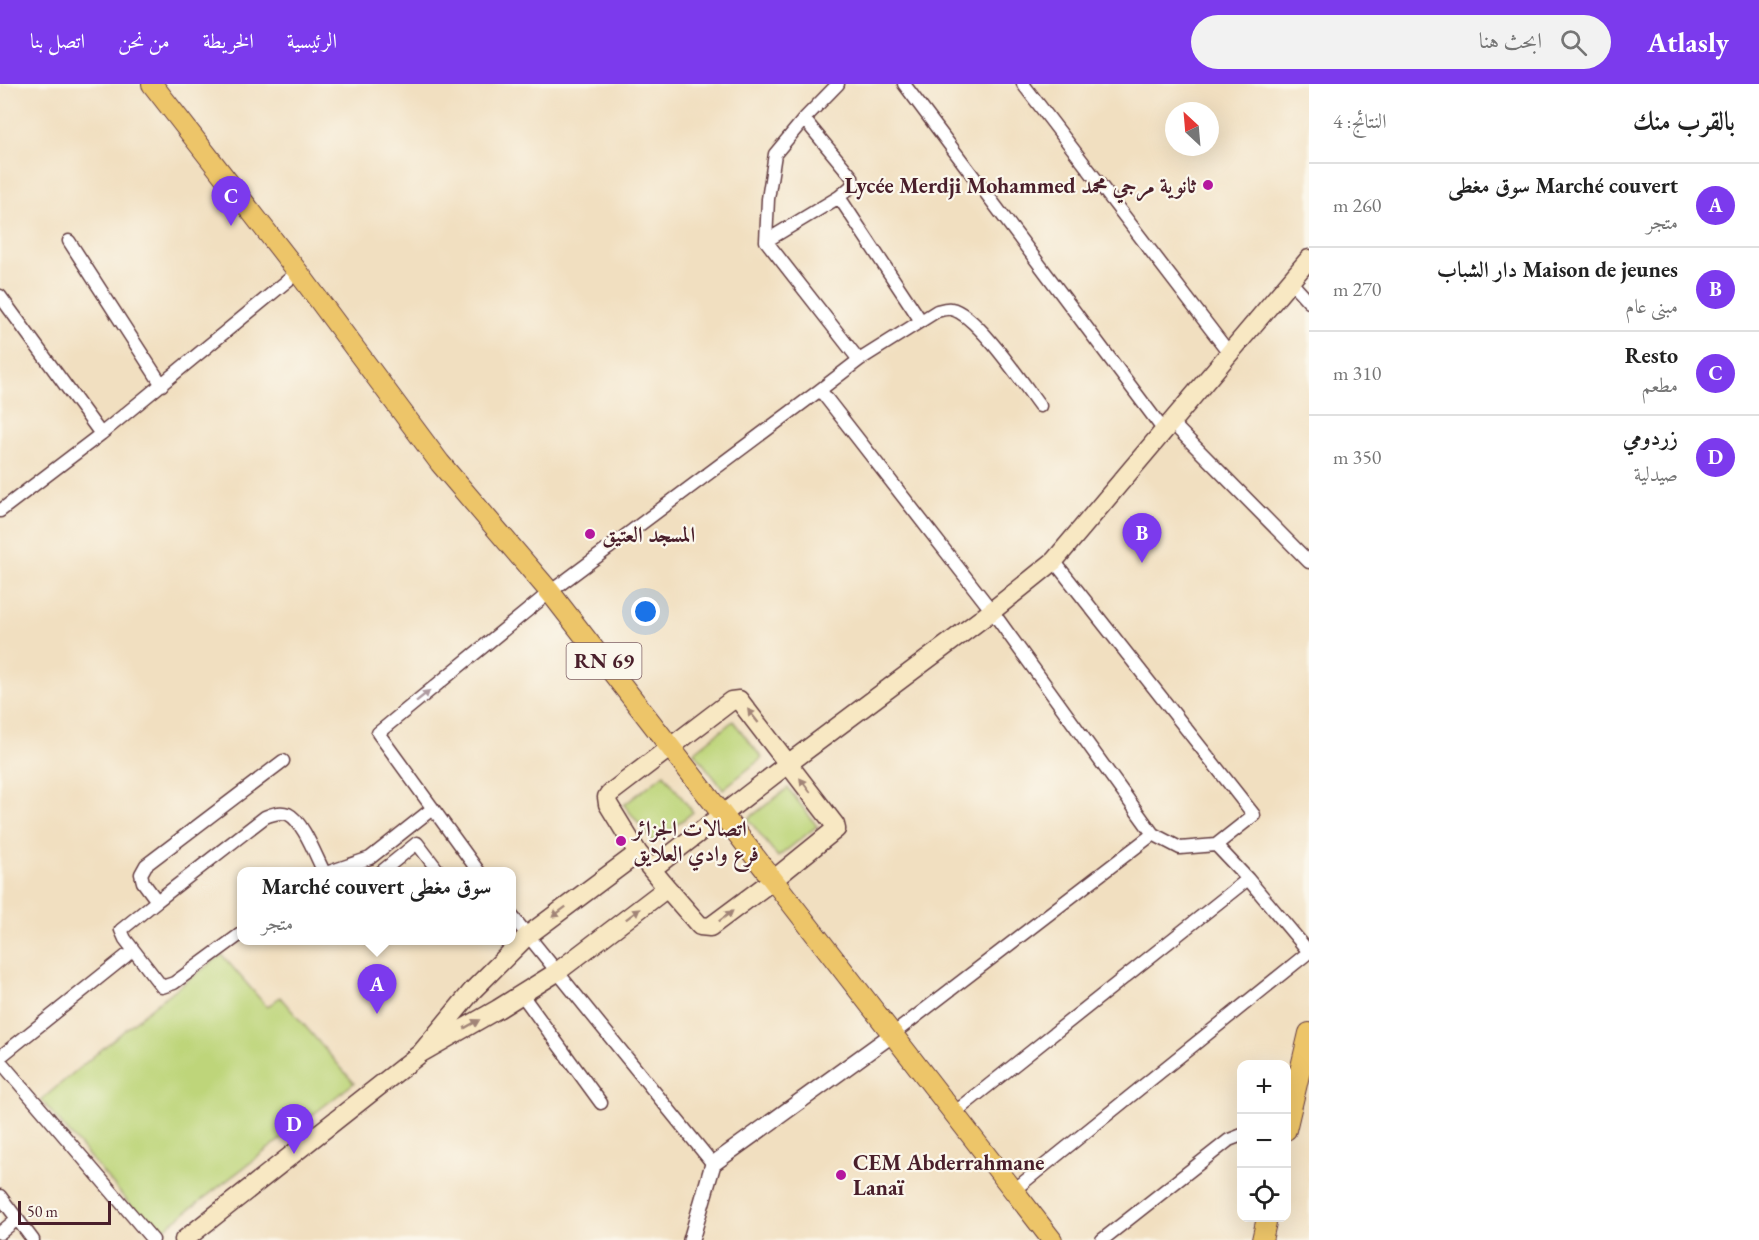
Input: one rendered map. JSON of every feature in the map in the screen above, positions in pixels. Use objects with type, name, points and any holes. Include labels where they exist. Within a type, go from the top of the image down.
[{"type":"main road","name":"RN 69","points":[[152,84],[298,272],[440,464],[550,592],[1052,1240]]},
{"type":"main road","points":[[652,869],[992,611],[1054,561],[1169,428],[1309,259]]},
{"type":"main road","points":[[735,699],[742,702],[789,763],[836,828],[773,880],[707,928],[700,926],[638,853],[608,804],[607,797],[735,699]]},
{"type":"main road","points":[[421,1053],[473,990],[527,936],[638,853]]},
{"type":"main road","points":[[184,1240],[421,1053],[522,995],[557,972],[667,888]]},
{"type":"main road","points":[[1291,1114],[1309,1033]]},
{"type":"street","points":[[838,84],[804,119],[775,154],[768,199],[766,241],[859,360]]},
{"type":"street","points":[[904,84],[1169,428],[1309,562]]},
{"type":"street","points":[[1023,84],[1230,354]]},
{"type":"street","points":[[766,241],[839,197],[853,185],[854,181],[804,119]]},
{"type":"street","points":[[839,197],[921,321]]},
{"type":"street","points":[[69,241],[162,385]]},
{"type":"street","points":[[0,511],[101,434],[298,272]]},
{"type":"street","points":[[1290,281],[1309,302]]},
{"type":"street","points":[[0,296],[101,434]]},
{"type":"street","points":[[475,867],[378,733],[550,592],[859,360],[937,311],[951,309],[978,326],[1040,406]]},
{"type":"street","points":[[820,390],[992,611],[1153,834],[1180,848],[1216,845],[1254,815],[1054,561]]},
{"type":"street","points":[[157,901],[143,882],[141,874],[146,865],[283,761]]},
{"type":"street","points":[[350,867],[370,858],[432,808]]},
{"type":"street","points":[[237,937],[174,983],[162,987],[124,939],[122,930],[265,817],[277,812],[288,814],[298,822],[321,867]]},
{"type":"street","points":[[691,1240],[713,1164],[893,1034],[1153,834]]},
{"type":"street","points":[[387,867],[417,843],[435,867]]},
{"type":"street","points":[[1014,1190],[1309,952],[1248,879],[1216,845]]},
{"type":"street","points":[[954,1113],[1248,879]]},
{"type":"street","points":[[516,921],[713,1164]]},
{"type":"street","points":[[126,956],[0,1059],[153,1240]]},
{"type":"street","points":[[522,995],[601,1103]]},
{"type":"street","points":[[1102,1240],[1229,1140],[1237,1138]]},
{"type":"street","points":[[0,1196],[33,1240]]},
{"type":"street","points":[[0,1233],[17,1219]]},
{"type":"green space","points":[[733,721],[762,758],[723,789],[694,752]]},
{"type":"green space","points":[[664,774],[693,812],[654,843],[624,805]]},
{"type":"green space","points":[[788,788],[817,826],[778,857],[748,819]]},
{"type":"green space","points":[[222,955],[267,1007],[280,997],[354,1083],[156,1235],[41,1100],[157,1003]]},
{"type":"place","name":"Lycée Merdji Mohammed ثانوية مرجي محمد","points":[[1208,185]]},
{"type":"place","name":"Resto","points":[[231,226]]},
{"type":"place","name":"المسجد العتيق","points":[[590,534]]},
{"type":"place","name":"Maison de jeunes دار الشباب","points":[[1142,563]]},
{"type":"place","name":"اتصالات الجزائر فرع وادي العلايق","points":[[621,841]]},
{"type":"place","name":"Marché couvert سوق مغطى","points":[[377,1014]]},
{"type":"place","name":"زردومي","points":[[294,1154]]},
{"type":"place","name":"CEM Abderrahmane Lanaï","points":[[841,1175]]}]
